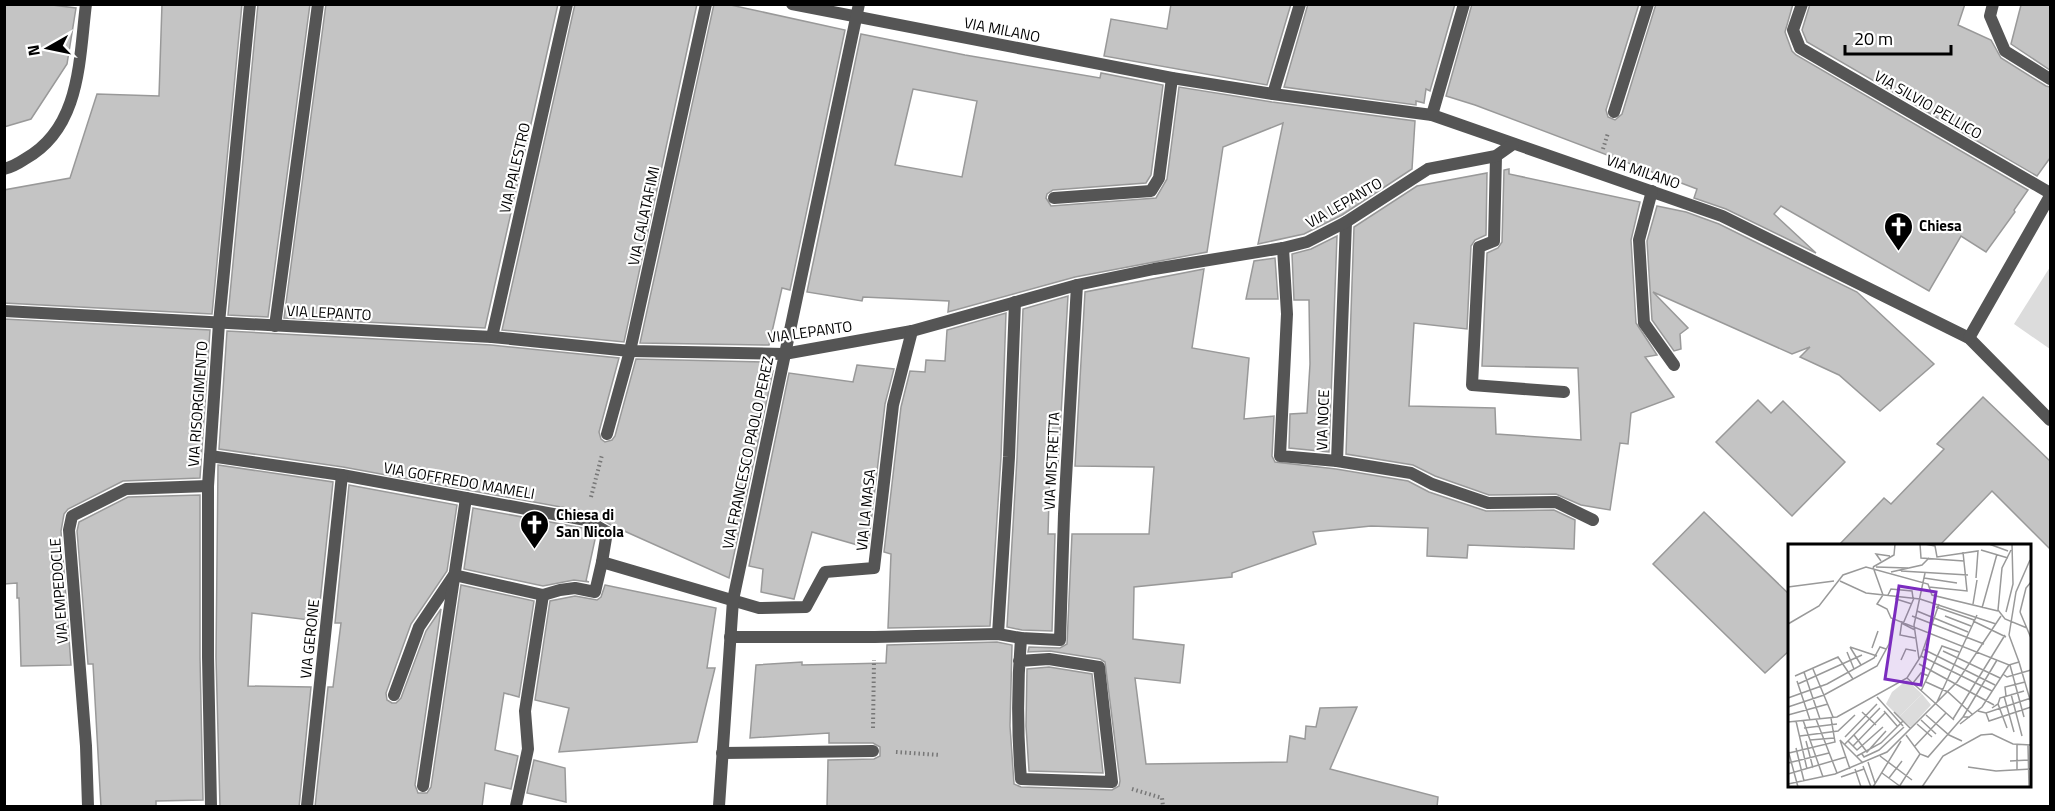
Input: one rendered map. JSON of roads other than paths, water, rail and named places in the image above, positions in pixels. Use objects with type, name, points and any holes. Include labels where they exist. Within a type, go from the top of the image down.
[{"type":"street","points":[[4,169],[35,154],[56,133],[70,106],[77,76],[86,4]]},
{"type":"street","name":"VIA RISORGIMENTO","points":[[211,807],[208,486],[219,322],[250,4]]},
{"type":"street","points":[[275,326],[318,4]]},
{"type":"street","name":"VIA PALESTRO","points":[[492,337],[567,4]]},
{"type":"street","name":"VIA CALATAFIMI","points":[[607,434],[630,351],[706,4]]},
{"type":"street","name":"VIA MILANO","points":[[792,4],[858,10],[1172,78],[1432,115],[1722,216],[1969,338],[2050,420]]},
{"type":"street","points":[[1273,94],[1300,4]]},
{"type":"street","points":[[1432,115],[1464,4]]},
{"type":"street","points":[[1614,112],[1648,4]]},
{"type":"street","name":"VIA SILVIO PELLICO","points":[[1802,4],[1793,30],[1800,48],[2050,194]]},
{"type":"street","points":[[1993,4],[1990,16],[2005,51],[2050,79]]},
{"type":"street","name":"VIA FRANCESCO PAOLO PEREZ","points":[[719,807],[733,600],[858,10]]},
{"type":"street","points":[[1054,198],[1152,191],[1159,178],[1172,78]]},
{"type":"street","name":"VIA LEPANTO","points":[[4,311],[492,337],[630,351],[784,354],[912,331],[1077,285],[1154,268],[1283,248],[1307,242],[1346,222],[1428,169],[1496,156],[1513,144]]},
{"type":"street","points":[[1496,156],[1494,241],[1479,247],[1472,385],[1564,392]]},
{"type":"street","points":[[1652,191],[1639,240],[1644,323],[1674,365]]},
{"type":"street","points":[[1969,338],[2050,194]]},
{"type":"street","name":"VIA NOCE","points":[[1346,222],[1337,461],[1411,473],[1432,484],[1488,503],[1556,502],[1593,520]]},
{"type":"street","points":[[1283,248],[1287,314],[1280,456],[1337,461]]},
{"type":"street","name":"VIA MISTRETTA","points":[[1021,638],[1060,640],[1064,514],[1077,285]]},
{"type":"street","points":[[998,634],[1009,457],[1015,302]]},
{"type":"street","name":"VIA LA MASA","points":[[733,600],[759,608],[806,607],[825,572],[874,568],[893,405],[912,331]]},
{"type":"street","name":"VIA GOFFREDO MAMELI","points":[[210,456],[342,475],[585,520],[607,532],[602,562]]},
{"type":"street","name":"VIA GERONE","points":[[307,807],[342,475]]},
{"type":"street","name":"VIA EMPEDOCLE","points":[[88,807],[86,747],[69,530],[72,516],[126,489],[208,486]]},
{"type":"street","points":[[423,786],[466,498]]},
{"type":"street","points":[[454,575],[543,595],[575,588],[595,592],[602,562],[733,600]]},
{"type":"street","points":[[394,695],[419,627],[454,575]]},
{"type":"street","points":[[516,807],[528,749],[525,711],[543,595]]},
{"type":"street","points":[[730,637],[998,634],[1021,638],[1019,661],[1017,721],[1021,779],[1112,782],[1099,667],[1048,659],[1019,661]]},
{"type":"street","points":[[722,753],[873,751]]},
{"type":"place","name":"Chiesa","points":[[1898,252]]},
{"type":"place","name":"Chiesa di San Nicola","points":[[535,550]]}]
